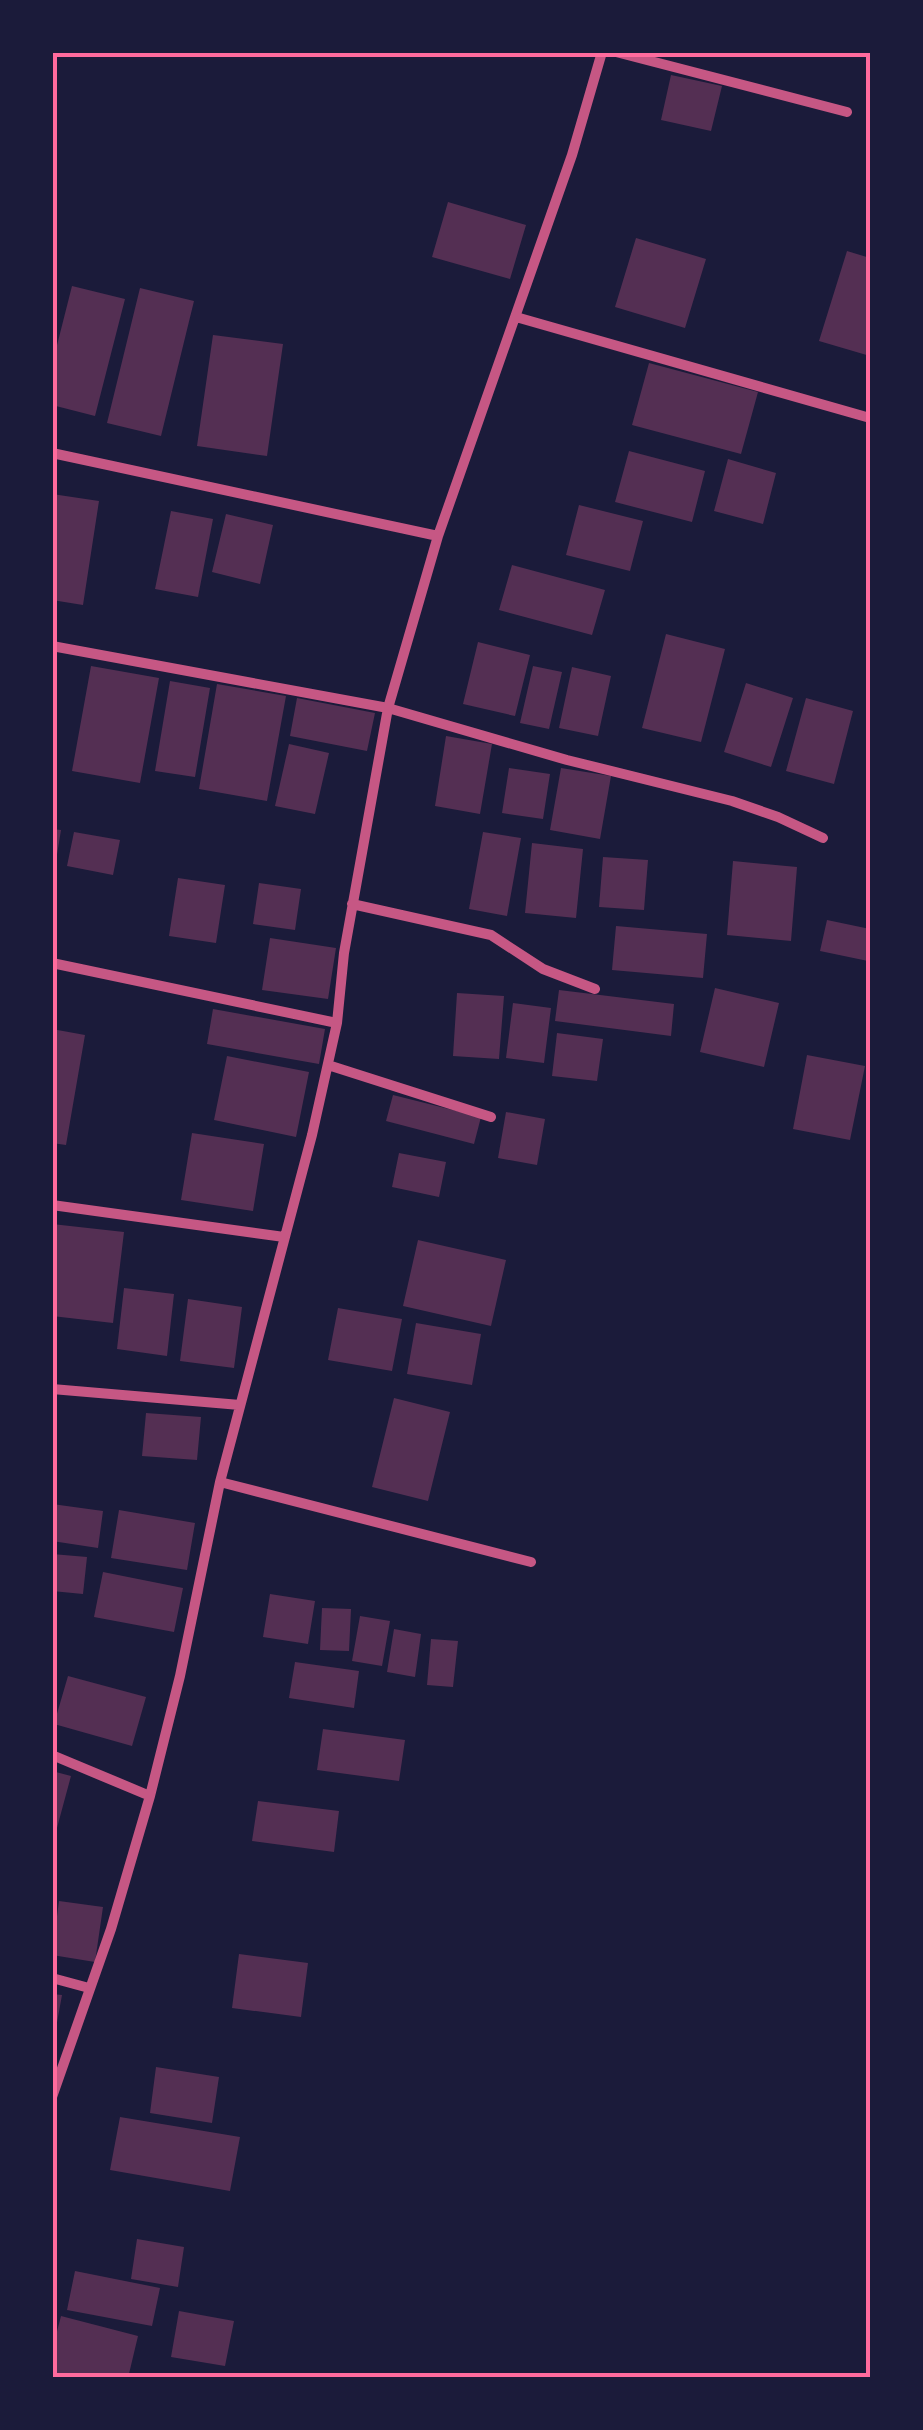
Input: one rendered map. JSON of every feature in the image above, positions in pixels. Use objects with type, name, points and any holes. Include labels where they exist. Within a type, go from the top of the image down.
[{"type":"street","points":[[52,2097],[111,1928],[150,1796],[180,1676],[220,1482],[328,1065],[352,904],[388,708],[438,536],[572,155],[602,52]]},
{"type":"street","points":[[616,52],[847,112]]},
{"type":"street","points":[[516,317],[870,418]]},
{"type":"street","points":[[52,453],[438,536]]},
{"type":"street","points":[[52,646],[388,708],[566,760],[732,801],[823,838]]},
{"type":"street","points":[[352,904],[491,935],[543,969],[594,989]]},
{"type":"street","points":[[52,964],[337,1023]]},
{"type":"street","points":[[328,1065],[491,1117]]},
{"type":"street","points":[[52,1205],[284,1237]]},
{"type":"street","points":[[52,1389],[240,1406]]},
{"type":"street","points":[[220,1482],[531,1562]]},
{"type":"street","points":[[52,1755],[150,1796]]},
{"type":"street","points":[[52,1978],[89,1988]]},
{"type":"building","points":[[671,75],[722,86],[711,131],[661,120]]},
{"type":"building","points":[[448,202],[526,225],[510,279],[432,257]]},
{"type":"building","points":[[636,238],[706,259],[685,328],[615,307]]},
{"type":"building","points":[[847,251],[870,258],[870,356],[819,341]]},
{"type":"building","points":[[72,286],[125,299],[95,416],[52,405],[52,365]]},
{"type":"building","points":[[140,288],[194,301],[161,436],[107,423]]},
{"type":"building","points":[[213,335],[283,344],[267,456],[197,446]]},
{"type":"building","points":[[649,363],[758,392],[741,454],[632,425]]},
{"type":"building","points":[[629,451],[705,471],[692,522],[615,502]]},
{"type":"building","points":[[728,459],[776,473],[763,524],[714,511]]},
{"type":"building","points":[[52,494],[99,501],[83,605],[52,600]]},
{"type":"building","points":[[579,505],[643,521],[630,571],[566,555]]},
{"type":"building","points":[[171,511],[213,519],[198,597],[155,589]]},
{"type":"building","points":[[226,514],[273,525],[260,584],[212,572]]},
{"type":"building","points":[[512,565],[605,590],[592,635],[499,610]]},
{"type":"building","points":[[666,634],[725,649],[701,742],[642,728]]},
{"type":"building","points":[[478,642],[530,655],[515,716],[463,704]]},
{"type":"building","points":[[91,666],[159,678],[140,783],[72,771]]},
{"type":"building","points":[[533,666],[562,672],[549,729],[520,723]]},
{"type":"building","points":[[572,667],[611,676],[598,736],[559,728]]},
{"type":"building","points":[[170,681],[210,688],[195,777],[155,771]]},
{"type":"building","points":[[746,683],[793,698],[771,767],[724,752]]},
{"type":"building","points":[[217,684],[286,696],[267,801],[199,789]]},
{"type":"building","points":[[297,698],[375,713],[367,751],[290,736]]},
{"type":"building","points":[[806,698],[853,711],[834,784],[786,771]]},
{"type":"building","points":[[446,736],[492,744],[480,814],[435,806]]},
{"type":"building","points":[[289,744],[329,753],[315,814],[275,806]]},
{"type":"building","points":[[509,768],[550,774],[543,819],[502,813]]},
{"type":"building","points":[[561,768],[611,776],[600,839],[550,830]]},
{"type":"building","points":[[52,829],[61,830],[55,867],[52,866]]},
{"type":"building","points":[[74,832],[120,840],[113,875],[67,866]]},
{"type":"building","points":[[483,832],[521,838],[507,916],[469,909]]},
{"type":"building","points":[[532,843],[583,849],[576,918],[525,913]]},
{"type":"building","points":[[603,857],[648,860],[644,910],[599,907]]},
{"type":"building","points":[[733,861],[797,867],[791,941],[727,935]]},
{"type":"building","points":[[178,878],[225,885],[216,943],[169,936]]},
{"type":"building","points":[[259,883],[301,889],[295,930],[253,924]]},
{"type":"building","points":[[827,920],[870,929],[868,961],[820,951]]},
{"type":"building","points":[[616,926],[707,934],[703,978],[612,970]]},
{"type":"building","points":[[270,938],[336,948],[328,999],[262,990]]},
{"type":"building","points":[[715,988],[779,1003],[764,1067],[700,1052]]},
{"type":"building","points":[[559,990],[674,1004],[671,1036],[555,1021]]},
{"type":"building","points":[[457,993],[504,996],[499,1059],[453,1056]]},
{"type":"building","points":[[513,1003],[551,1008],[544,1063],[506,1058]]},
{"type":"building","points":[[213,1009],[325,1029],[319,1064],[207,1044]]},
{"type":"building","points":[[52,1029],[85,1035],[66,1145],[52,1143]]},
{"type":"building","points":[[557,1033],[603,1039],[597,1081],[552,1076]]},
{"type":"building","points":[[807,1055],[865,1066],[850,1140],[793,1129]]},
{"type":"building","points":[[227,1056],[309,1072],[296,1137],[214,1120]]},
{"type":"building","points":[[393,1095],[481,1117],[474,1144],[386,1121]]},
{"type":"building","points":[[506,1112],[545,1119],[537,1165],[498,1158]]},
{"type":"building","points":[[192,1133],[264,1144],[253,1211],[181,1200]]},
{"type":"building","points":[[399,1153],[446,1162],[439,1197],[392,1187]]},
{"type":"building","points":[[52,1224],[124,1232],[113,1323],[52,1316]]},
{"type":"building","points":[[418,1240],[506,1260],[491,1326],[403,1306]]},
{"type":"building","points":[[124,1288],[174,1294],[167,1356],[117,1349]]},
{"type":"building","points":[[188,1299],[242,1307],[234,1368],[180,1361]]},
{"type":"building","points":[[338,1308],[402,1319],[392,1371],[328,1360]]},
{"type":"building","points":[[416,1323],[481,1334],[472,1385],[407,1374]]},
{"type":"building","points":[[394,1398],[450,1412],[428,1501],[372,1487]]},
{"type":"building","points":[[146,1413],[201,1417],[197,1460],[142,1456]]},
{"type":"building","points":[[52,1504],[103,1511],[98,1548],[52,1541]]},
{"type":"building","points":[[119,1510],[195,1523],[187,1570],[111,1558]]},
{"type":"building","points":[[52,1554],[87,1557],[83,1594],[52,1591]]},
{"type":"building","points":[[103,1572],[183,1588],[174,1632],[94,1617]]},
{"type":"building","points":[[270,1594],[315,1601],[308,1644],[263,1637]]},
{"type":"building","points":[[322,1608],[351,1609],[349,1651],[320,1650]]},
{"type":"building","points":[[360,1616],[390,1621],[382,1666],[352,1661]]},
{"type":"building","points":[[394,1629],[421,1634],[415,1677],[387,1672]]},
{"type":"building","points":[[431,1639],[458,1641],[453,1687],[427,1685]]},
{"type":"building","points":[[295,1662],[359,1671],[354,1708],[289,1698]]},
{"type":"building","points":[[68,1676],[146,1697],[132,1746],[54,1724]]},
{"type":"building","points":[[323,1729],[405,1740],[399,1781],[317,1770]]},
{"type":"building","points":[[52,1771],[71,1776],[54,1839],[52,1839]]},
{"type":"building","points":[[258,1801],[339,1811],[334,1852],[252,1841]]},
{"type":"building","points":[[59,1901],[103,1907],[95,1962],[52,1955]]},
{"type":"building","points":[[239,1954],[308,1963],[301,2017],[232,2008]]},
{"type":"building","points":[[52,1994],[62,1995],[54,2039],[52,2038]]},
{"type":"building","points":[[156,2067],[219,2077],[212,2123],[150,2113]]},
{"type":"building","points":[[120,2117],[240,2137],[230,2191],[110,2170]]},
{"type":"building","points":[[137,2239],[184,2247],[178,2287],[131,2279]]},
{"type":"building","points":[[75,2271],[160,2288],[152,2326],[67,2310]]},
{"type":"building","points":[[179,2311],[234,2321],[225,2366],[171,2357]]},
{"type":"building","points":[[61,2316],[138,2336],[128,2378],[52,2378],[52,2351]]}]
